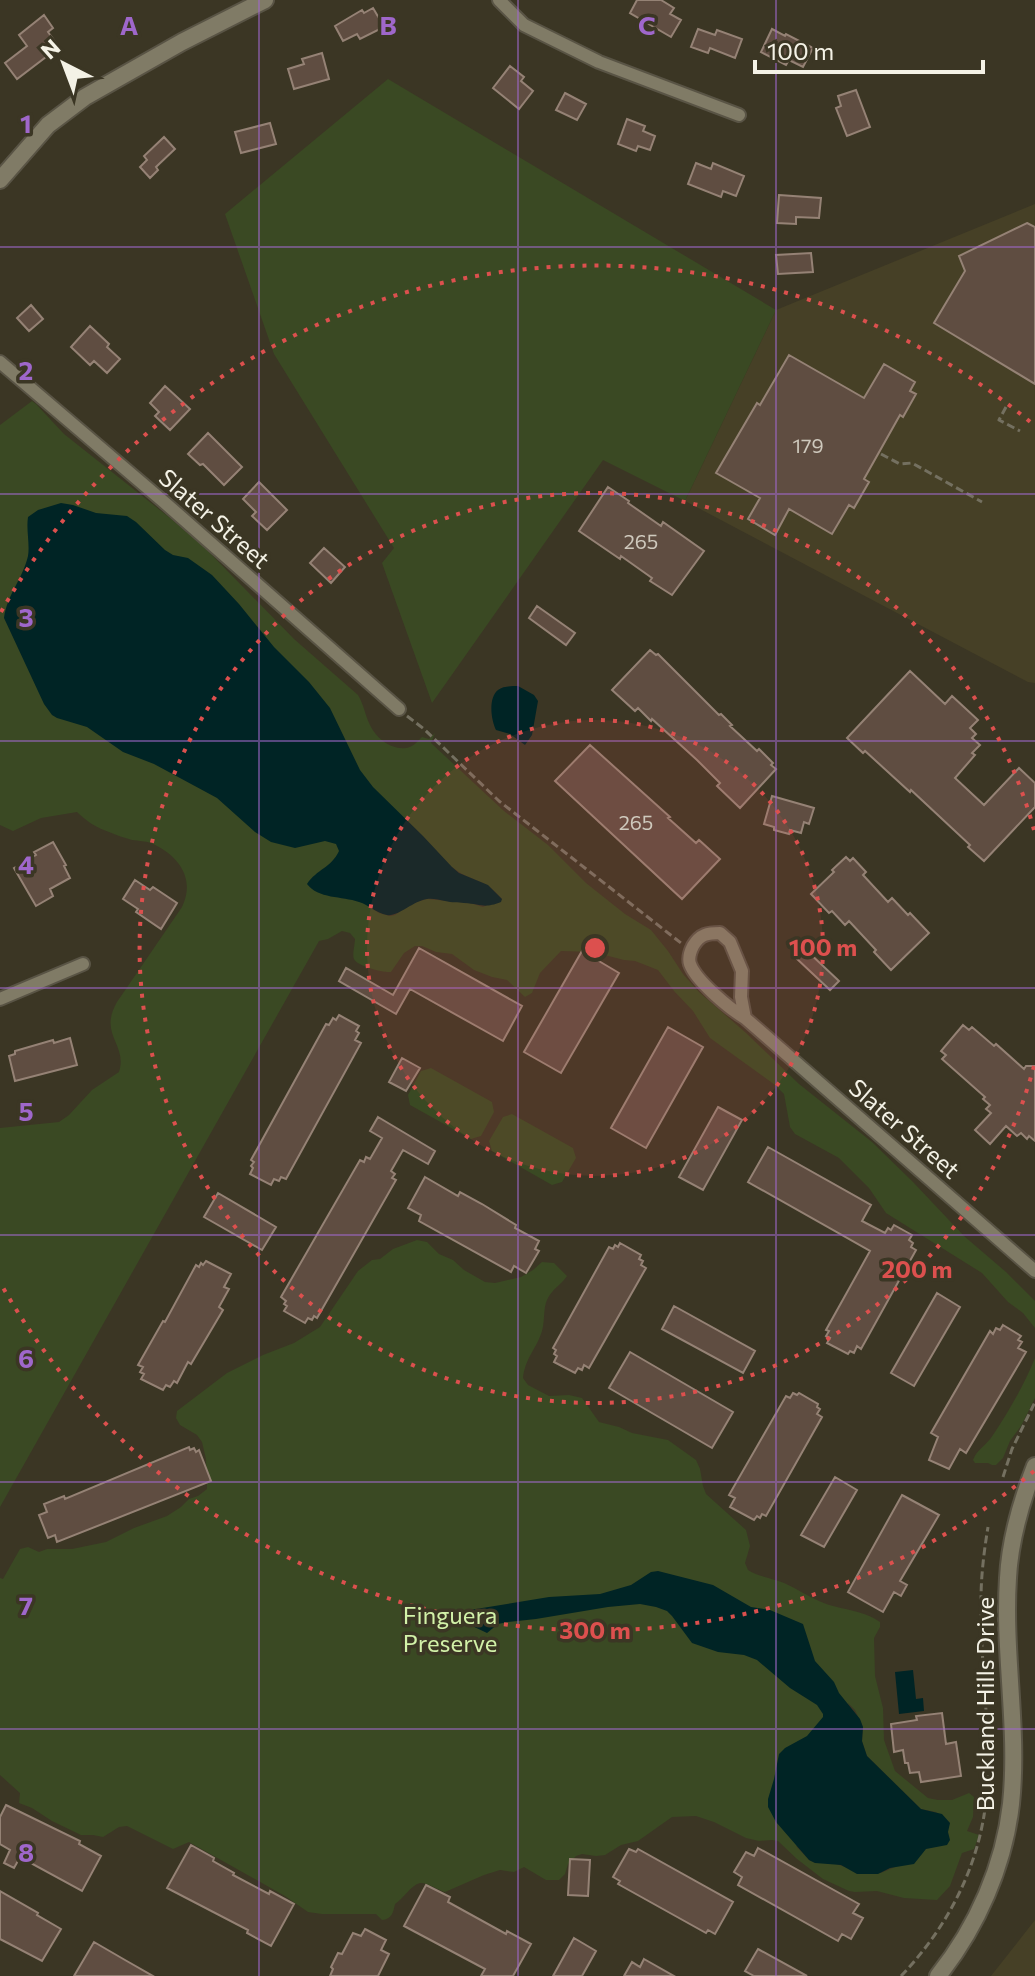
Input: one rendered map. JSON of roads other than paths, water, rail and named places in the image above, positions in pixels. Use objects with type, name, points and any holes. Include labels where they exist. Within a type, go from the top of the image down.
[{"type":"street","points":[[0,180],[48,125],[85,97],[182,42],[265,0]]},
{"type":"street","points":[[499,0],[524,25],[599,62],[739,115]]},
{"type":"street","name":"Slater Street","points":[[0,362],[399,709]]},
{"type":"street","name":"Slater Street","points":[[745,1018],[741,997],[742,971],[730,942],[720,933],[707,933],[697,940],[690,951],[689,961],[694,971],[727,1007],[745,1018],[1035,1271]]},
{"type":"street","points":[[0,999],[83,964]]},
{"type":"street","name":"Buckland Hills Drive","points":[[938,1976],[967,1933],[986,1895],[1007,1831],[1013,1765],[1007,1580],[1014,1531],[1035,1466]]},
{"type":"water","points":[[61,503],[96,513],[127,516],[165,550],[188,558],[212,575],[330,708],[360,770],[373,787],[452,867],[488,885],[502,899],[501,902],[486,906],[427,899],[396,914],[387,915],[359,902],[317,892],[307,884],[336,857],[339,851],[336,844],[325,841],[295,848],[271,842],[217,798],[154,764],[123,752],[87,727],[52,715],[4,618],[28,556],[28,517],[38,510]]},
{"type":"water","points":[[518,686],[538,701],[532,735],[525,745],[510,734],[496,730],[492,715],[493,698],[498,690]]},
{"type":"water","points":[[658,1571],[713,1585],[751,1607],[770,1610],[803,1624],[815,1661],[860,1719],[867,1756],[921,1809],[942,1814],[950,1823],[947,1845],[926,1849],[914,1864],[890,1868],[878,1874],[857,1874],[841,1865],[809,1860],[776,1822],[768,1807],[768,1799],[779,1754],[807,1736],[823,1714],[817,1705],[790,1688],[757,1660],[692,1643],[667,1611],[640,1604],[608,1607],[498,1624],[487,1633],[439,1615],[549,1597],[600,1594],[631,1585]]},
{"type":"water","points":[[913,1670],[916,1699],[923,1698],[924,1711],[899,1714],[895,1672]]},
{"type":"park label","name":"Finguera Preserve","points":[[450,1628]]}]
